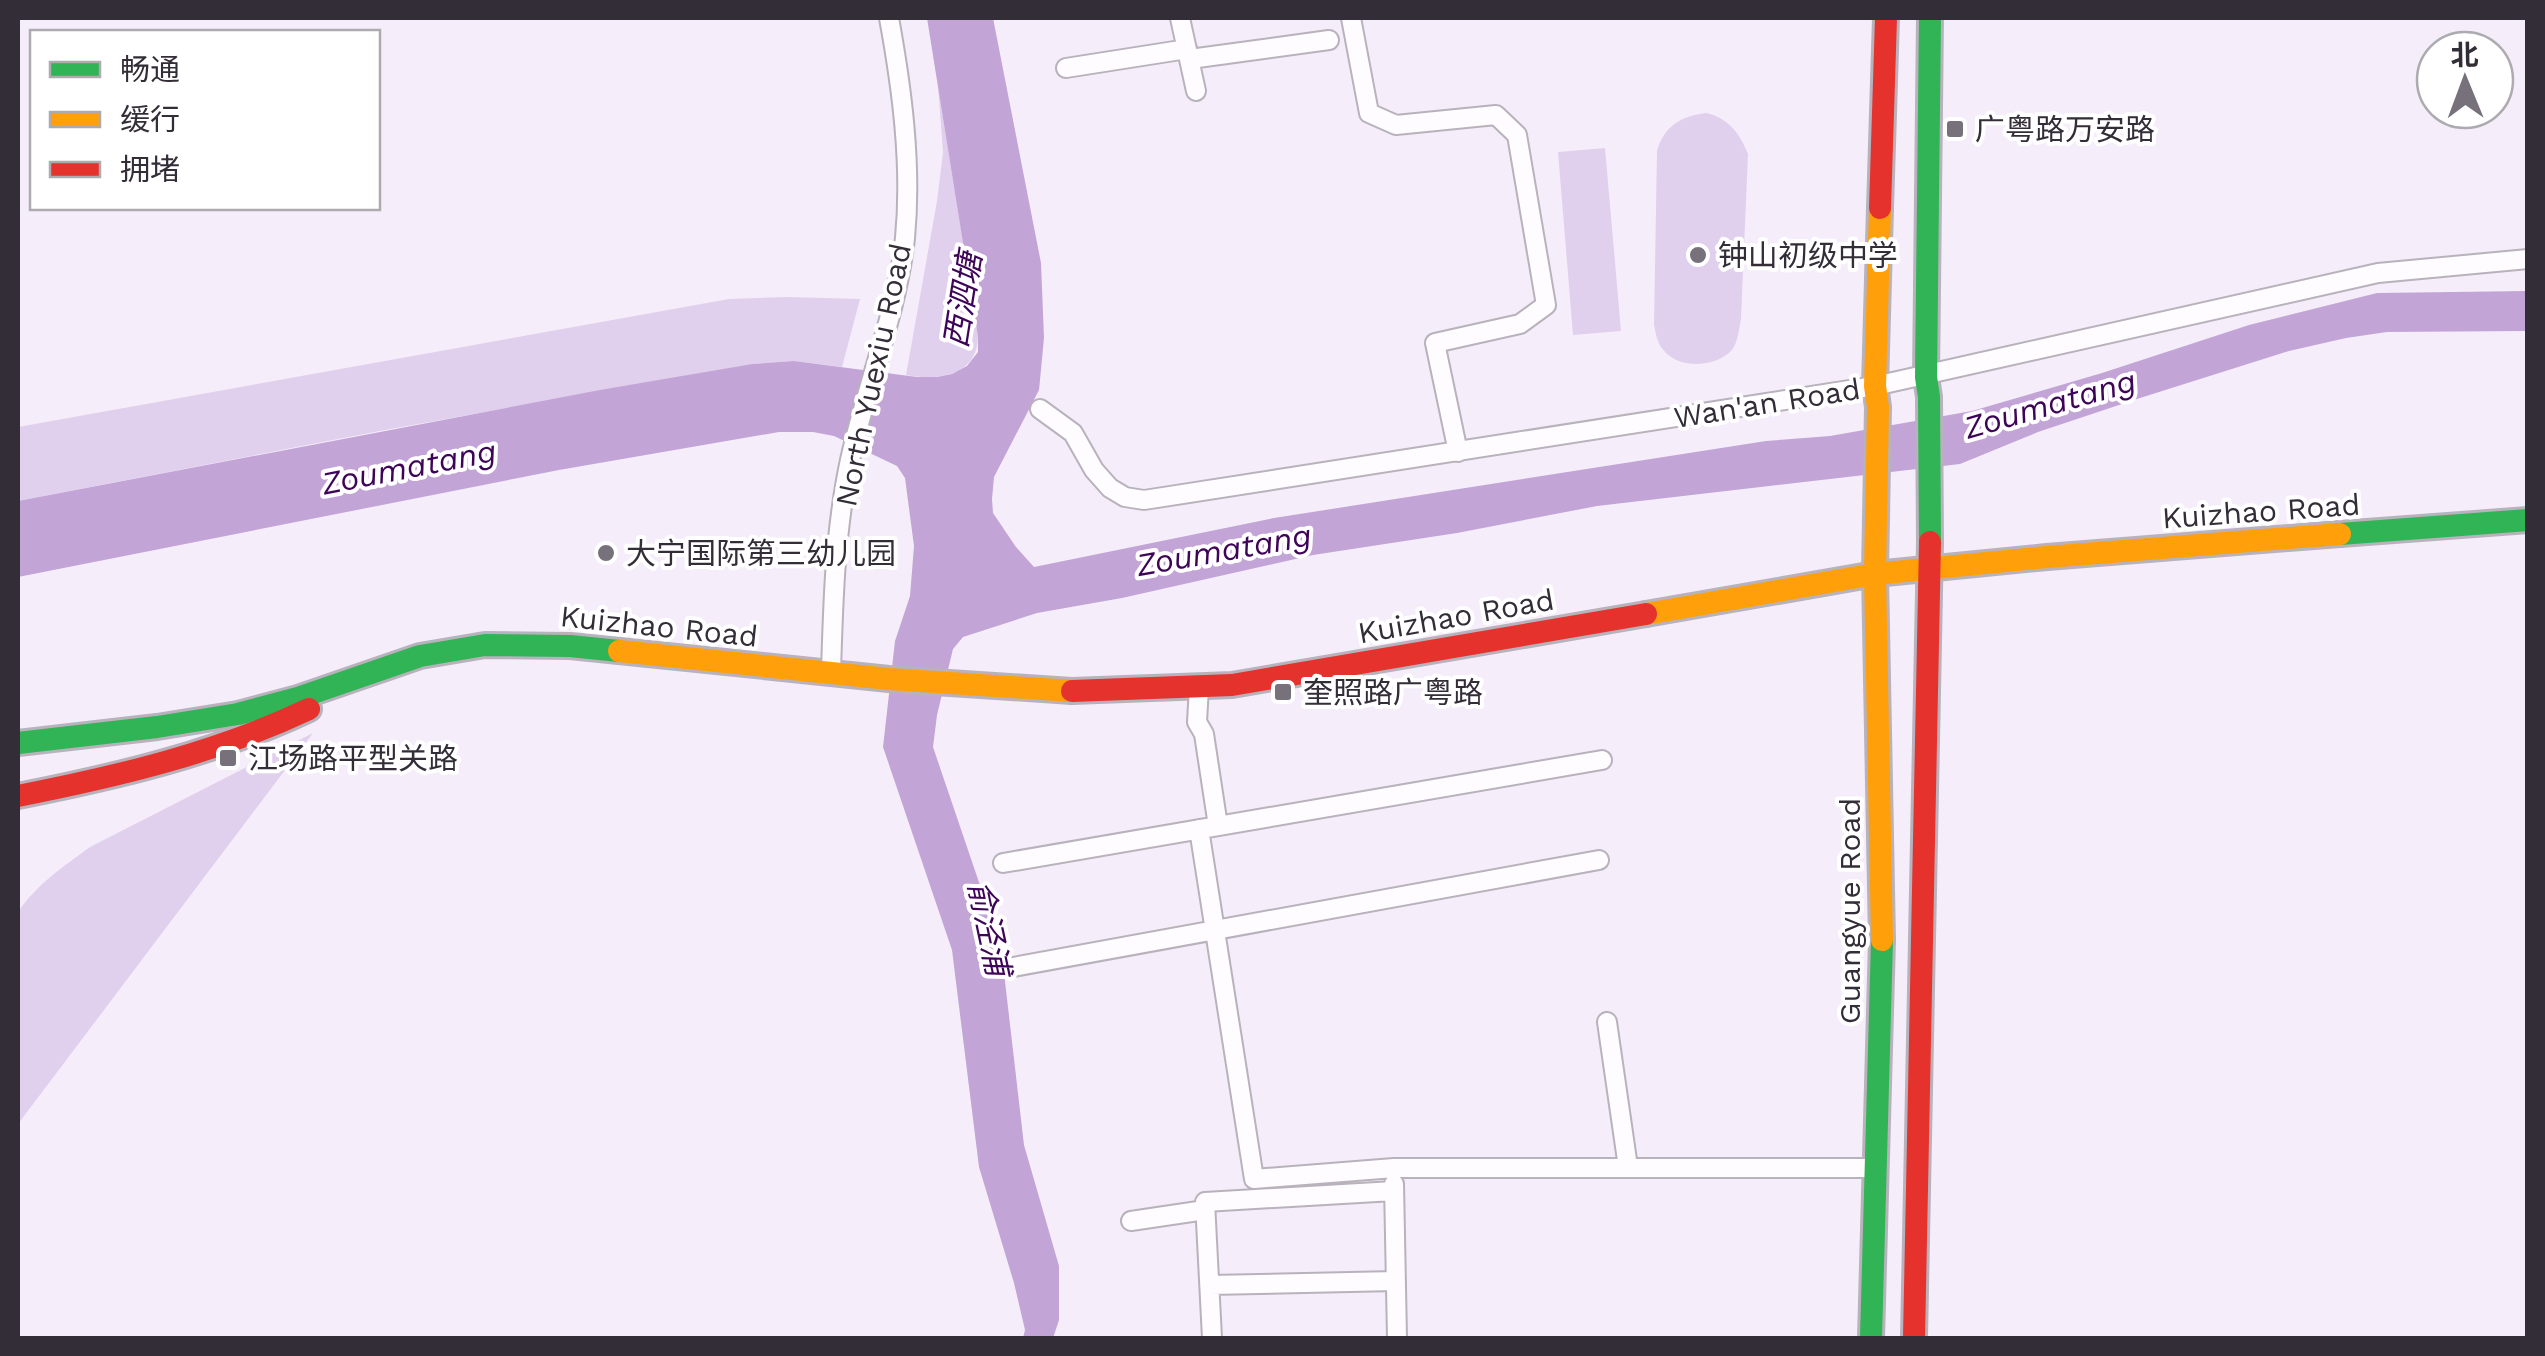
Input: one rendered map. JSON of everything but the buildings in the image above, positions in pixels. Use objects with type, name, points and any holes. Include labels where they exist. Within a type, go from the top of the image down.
[{"type":"main road","points":[[1877,397],[1886,18]]},
{"type":"main road","points":[[1914,1338],[1930,570],[1930,18]]},
{"type":"main road","name":"Guangyue Road","points":[[1871,1338],[1882,932],[1875,574],[1877,397]]},
{"type":"main road","name":"Kuizhao Road","points":[[395,665],[450,649],[524,644],[889,679],[1070,691],[1232,685],[1875,574],[2528,520]]},
{"type":"main road","points":[[18,743],[157,728],[238,714],[395,665]]},
{"type":"main road","points":[[18,796],[160,766],[222,747],[395,665]]},
{"type":"street","name":"North Yuexiu Road","points":[[830,673],[833,598],[850,460],[904,239],[906,186],[901,87],[889,18]]},
{"type":"street","points":[[1180,18],[1196,90]]},
{"type":"street","points":[[1350,18],[1369,113],[1396,125],[1496,115],[1517,135],[1546,305],[1520,324],[1435,343],[1458,452]]},
{"type":"street","points":[[1066,68],[1329,40]]},
{"type":"street","name":"Wan'an Road","points":[[1040,409],[1072,433],[1110,488],[1125,497],[1144,500],[1645,421],[1877,397],[2378,273],[2528,259]]},
{"type":"street","points":[[1200,687],[1197,722],[1204,734],[1215,932],[1254,1178],[1394,1168],[1876,1168]]},
{"type":"street","points":[[1003,862],[1602,760]]},
{"type":"street","points":[[1014,968],[1599,860]]},
{"type":"street","points":[[1607,1022],[1628,1167]]},
{"type":"street","points":[[1394,1168],[1397,1338]]},
{"type":"street","points":[[1212,1338],[1204,1202],[1394,1192]]},
{"type":"street","points":[[1131,1222],[1205,1210]]},
{"type":"street","points":[[1210,1286],[1396,1281]]},
{"type":"shaded area","points":[[938,86],[978,337],[976,350],[963,368],[943,376],[918,377],[906,375],[943,152]]},
{"type":"shaded area","points":[[1706,113],[1732,128],[1748,154],[1741,319],[1732,350],[1708,363],[1690,364],[1666,353],[1654,324],[1657,151],[1664,135],[1675,124]]},
{"type":"shaded area","points":[[1605,148],[1621,331],[1573,335],[1558,152]]},
{"type":"shaded area","points":[[729,299],[860,299],[842,367],[794,361],[752,364],[18,501],[18,427]]},
{"type":"shaded area","points":[[313,733],[18,1124],[18,912],[25,902],[51,876],[90,847]]},
{"type":"water","points":[[927,18],[993,18],[1041,263],[1044,338],[1039,390],[994,477],[992,499],[993,513],[1034,567],[1274,518],[1766,441],[1830,436],[1972,411],[2249,325],[2377,293],[2527,291],[2527,331],[2387,332],[2346,338],[2289,351],[2140,398],[2038,432],[1960,464],[1597,506],[1313,555],[1037,613],[963,637],[953,649],[933,747],[1001,947],[1024,1145],[1059,1266],[1059,1320],[1053,1338],[1023,1338],[1025,1330],[1014,1283],[979,1167],[952,950],[883,747],[895,641],[910,596],[914,546],[905,478],[897,466],[834,436],[779,432],[559,470],[18,577],[18,501],[752,364],[794,361],[917,377],[952,374],[967,366],[978,352],[978,337]]},
{"type":"traffic: fast","points":[[1930,18],[1926,377],[1930,542]]},
{"type":"traffic: fast","points":[[2340,534],[2528,520]]},
{"type":"traffic: fast","points":[[18,743],[238,714],[420,656],[485,645],[619,651]]},
{"type":"traffic: fast","points":[[1871,1338],[1882,940]]},
{"type":"traffic: slow","points":[[1880,208],[1875,574],[1882,940]]},
{"type":"traffic: slow","points":[[1646,614],[1875,574],[2340,534]]},
{"type":"traffic: slow","points":[[619,651],[889,679],[1072,691]]},
{"type":"traffic: jam","points":[[1880,208],[1886,18]]},
{"type":"traffic: jam","points":[[1914,1338],[1930,542]]},
{"type":"traffic: jam","points":[[1072,691],[1232,685],[1646,614]]},
{"type":"traffic: jam","points":[[18,796],[167,761],[309,709]]},
{"type":"place","name":"广粤路万安路","points":[[1955,129]]},
{"type":"place","name":"钟山初级中学","points":[[1698,255]]},
{"type":"place","name":"大宁国际第三幼儿园","points":[[606,553]]},
{"type":"place","name":"奎照路广粤路","points":[[1283,692]]},
{"type":"place","name":"江场路平型关路","points":[[228,758]]},
{"type":"water label","name":"西泗塘","points":[[963,300]]},
{"type":"water label","name":"Zoumatang","points":[[2050,404]]},
{"type":"water label","name":"Zoumatang","points":[[409,467]]},
{"type":"water label","name":"Zoumatang","points":[[1224,550]]},
{"type":"water label","name":"俞泾浦","points":[[989,928]]}]
